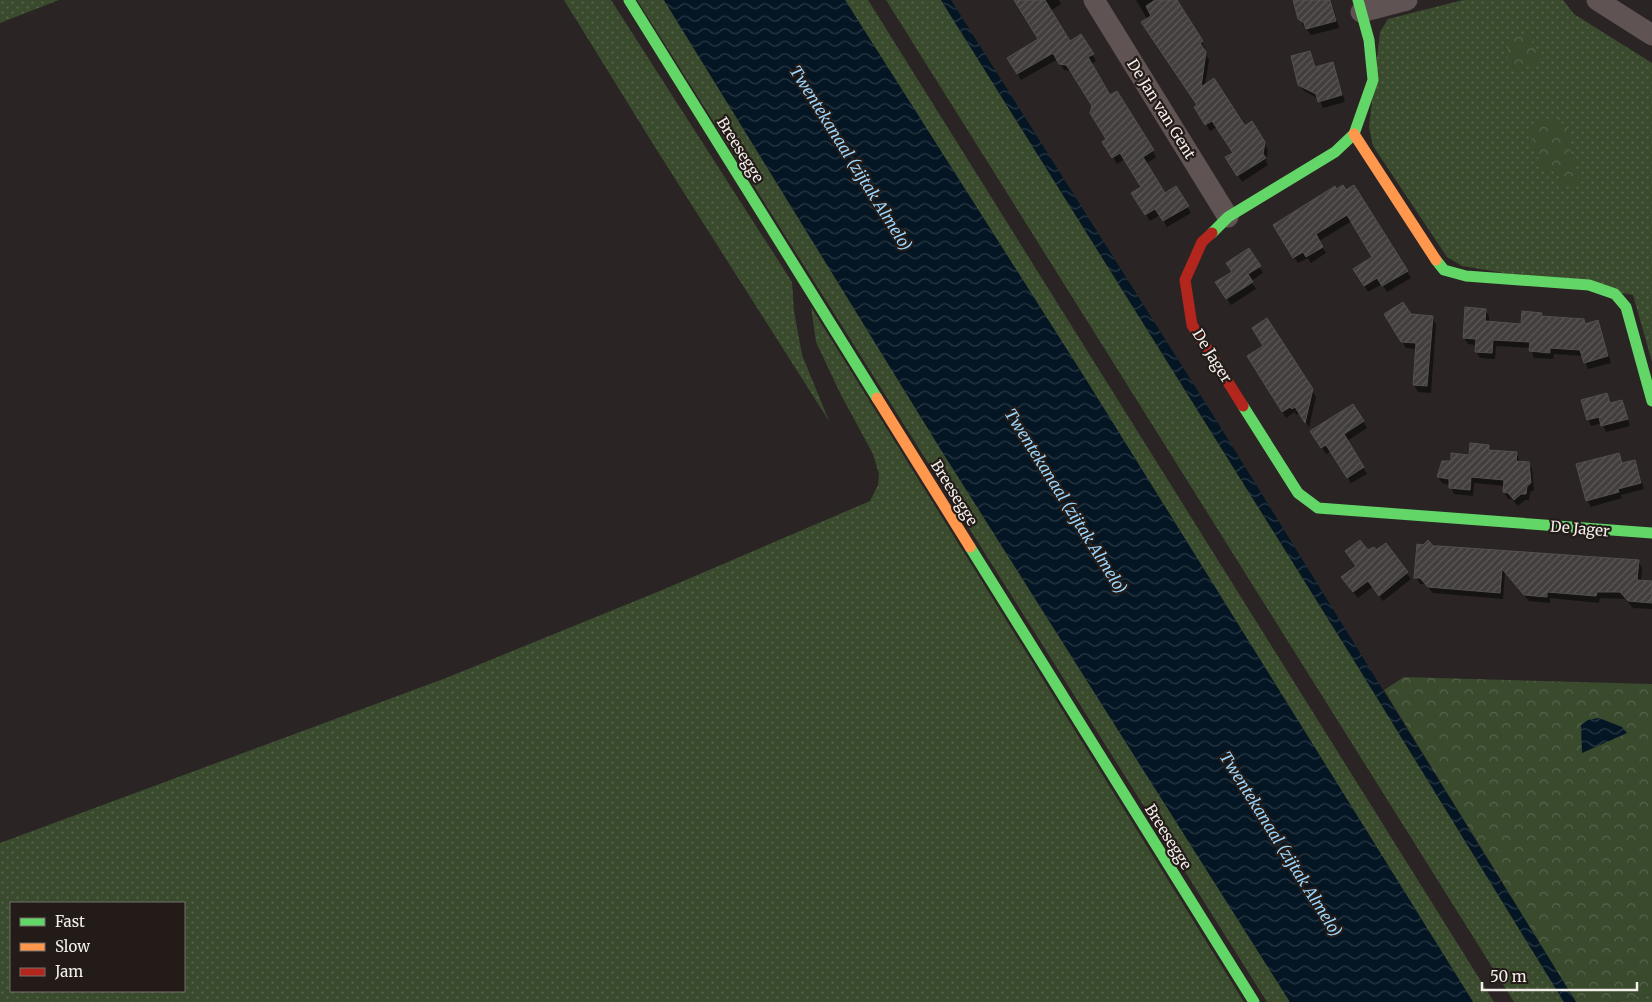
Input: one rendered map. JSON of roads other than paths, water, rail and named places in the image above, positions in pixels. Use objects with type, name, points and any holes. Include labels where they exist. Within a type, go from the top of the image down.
[{"type":"street","name":"Breesegge","points":[[629,0],[1254,1002]]},
{"type":"street","name":"De Jan van Gent","points":[[1094,0],[1228,217]]},
{"type":"street","points":[[1407,0],[1359,6],[1369,40],[1373,80],[1354,134],[1432,255],[1444,270],[1466,276],[1607,288],[1618,294],[1644,339],[1652,401]]},
{"type":"street","points":[[1598,0],[1652,35]]},
{"type":"street","name":"De Jager","points":[[1354,134],[1335,152],[1228,217],[1202,242],[1185,280],[1192,325],[1298,493],[1306,501],[1318,508],[1645,534],[1652,532]]},
{"type":"water","name":"Twentekanaal (zijtak Almelo)","points":[[664,0],[845,0],[1085,378],[1473,1002],[1290,1002],[943,453]]},
{"type":"water","points":[[941,0],[951,0],[1213,415],[1576,1002],[1564,1002],[1355,662]]},
{"type":"water","points":[[1599,718],[1622,727],[1627,733],[1582,753],[1581,725],[1588,720]]}]
